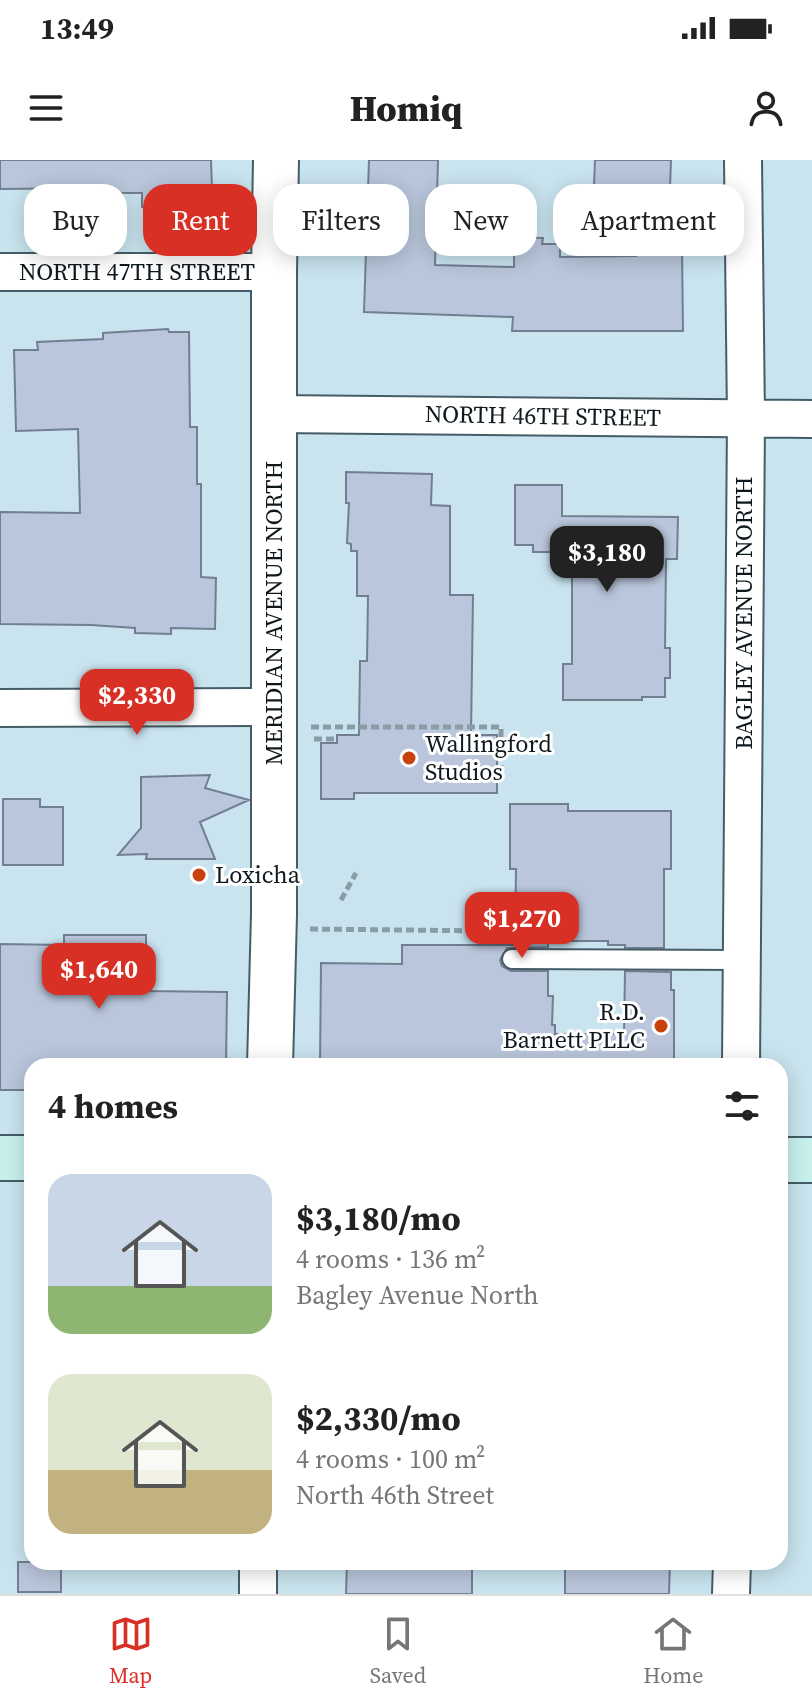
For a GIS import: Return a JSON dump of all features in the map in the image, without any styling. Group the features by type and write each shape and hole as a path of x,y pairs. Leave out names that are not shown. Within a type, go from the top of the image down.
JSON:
{"main road":[{"path":"0,1158 24,1158"},
{"path":"788,1160 812,1160"}],"street":[{"name":"MERIDIAN AVENUE NORTH","path":"270,1058 274,914 292,717 275,414 276,160"},
{"name":"BAGLEY AVENUE NORTH","path":"741,1058 746,419 743,160"},
{"name":"NORTH 47TH STREET","path":"0,272 274,272"},
{"name":"NORTH 46TH STREET","path":"275,414 812,419"},
{"path":"0,708 292,717"},
{"path":"258,1570 258,1594"},
{"path":"731,1594 732,1570"}],"lane":[{"path":"512,959 742,960"}],"path":[{"path":"292,717 501,727 501,779 486,779 486,774"},
{"path":"311,739 337,739"},
{"path":"341,900 356,873"},
{"path":"309,929 496,931"}],"building":[{"path":"0,160 211,160 212,184 143,184 143,207 142,193 127,193 127,184 24,184 24,189 0,189"},
{"path":"369,160 438,160 437,184 425,184 425,256 435,256 435,265 514,267 514,256 537,256 537,238 543,238 542,244 553,244 553,256 560,257 682,256 683,331 512,331 513,317 364,312 366,256 409,256 409,184 368,184"},
{"path":"595,160 671,160 670,184 594,184"},
{"path":"168,329 169,332 189,332 190,427 197,427 197,484 201,484 201,577 216,578 215,629 171,628 171,634 135,633 135,628 91,625 0,624 0,512 80,513 78,429 16,431 14,350 38,350 37,342 103,339 103,333"},
{"path":"346,472 432,474 431,505 450,506 450,595 473,595 471,735 497,735 497,793 354,793 354,799 321,799 321,743 337,743 337,735 359,735 360,661 367,661 368,596 357,596 357,551 351,551 351,544 347,543 349,503 346,503"},
{"path":"515,485 562,485 562,516 678,517 677,559 666,559 665,648 670,648 670,678 665,678 665,697 563,700 563,664 572,664 572,552 533,552 533,545 515,545"},
{"path":"210,775 205,788 249,800 200,822 215,859 146,859 147,854 118,855 141,828 141,777"},
{"path":"3,799 40,799 40,807 63,807 63,865 3,865"},
{"path":"510,804 568,804 568,811 671,811 671,869 664,869 664,948 625,948 625,945 608,945 608,941 548,941 548,947 507,948 500,960 502,966 511,971 548,971 548,996 553,996 552,1025 555,1025 555,1034 624,1034 625,971 671,972 674,1058 320,1058 321,963 402,964 402,945 515,945 516,869 510,869"},
{"path":"64,935 146,935 146,991 227,992 226,1058 24,1058 24,1090 0,1090 0,944 64,945"},
{"path":"18,1562 24,1562 24,1570 61,1570 61,1592 18,1592"},
{"path":"347,1570 472,1570 472,1594 346,1594"},
{"path":"565,1570 670,1570 669,1594 565,1594"}],"place":[{"name":"Wallingford Studios","path":"409,758"},
{"name":"Loxicha","path":"199,875"},
{"name":"R.D. Barnett PLLC","path":"661,1026"}]}
